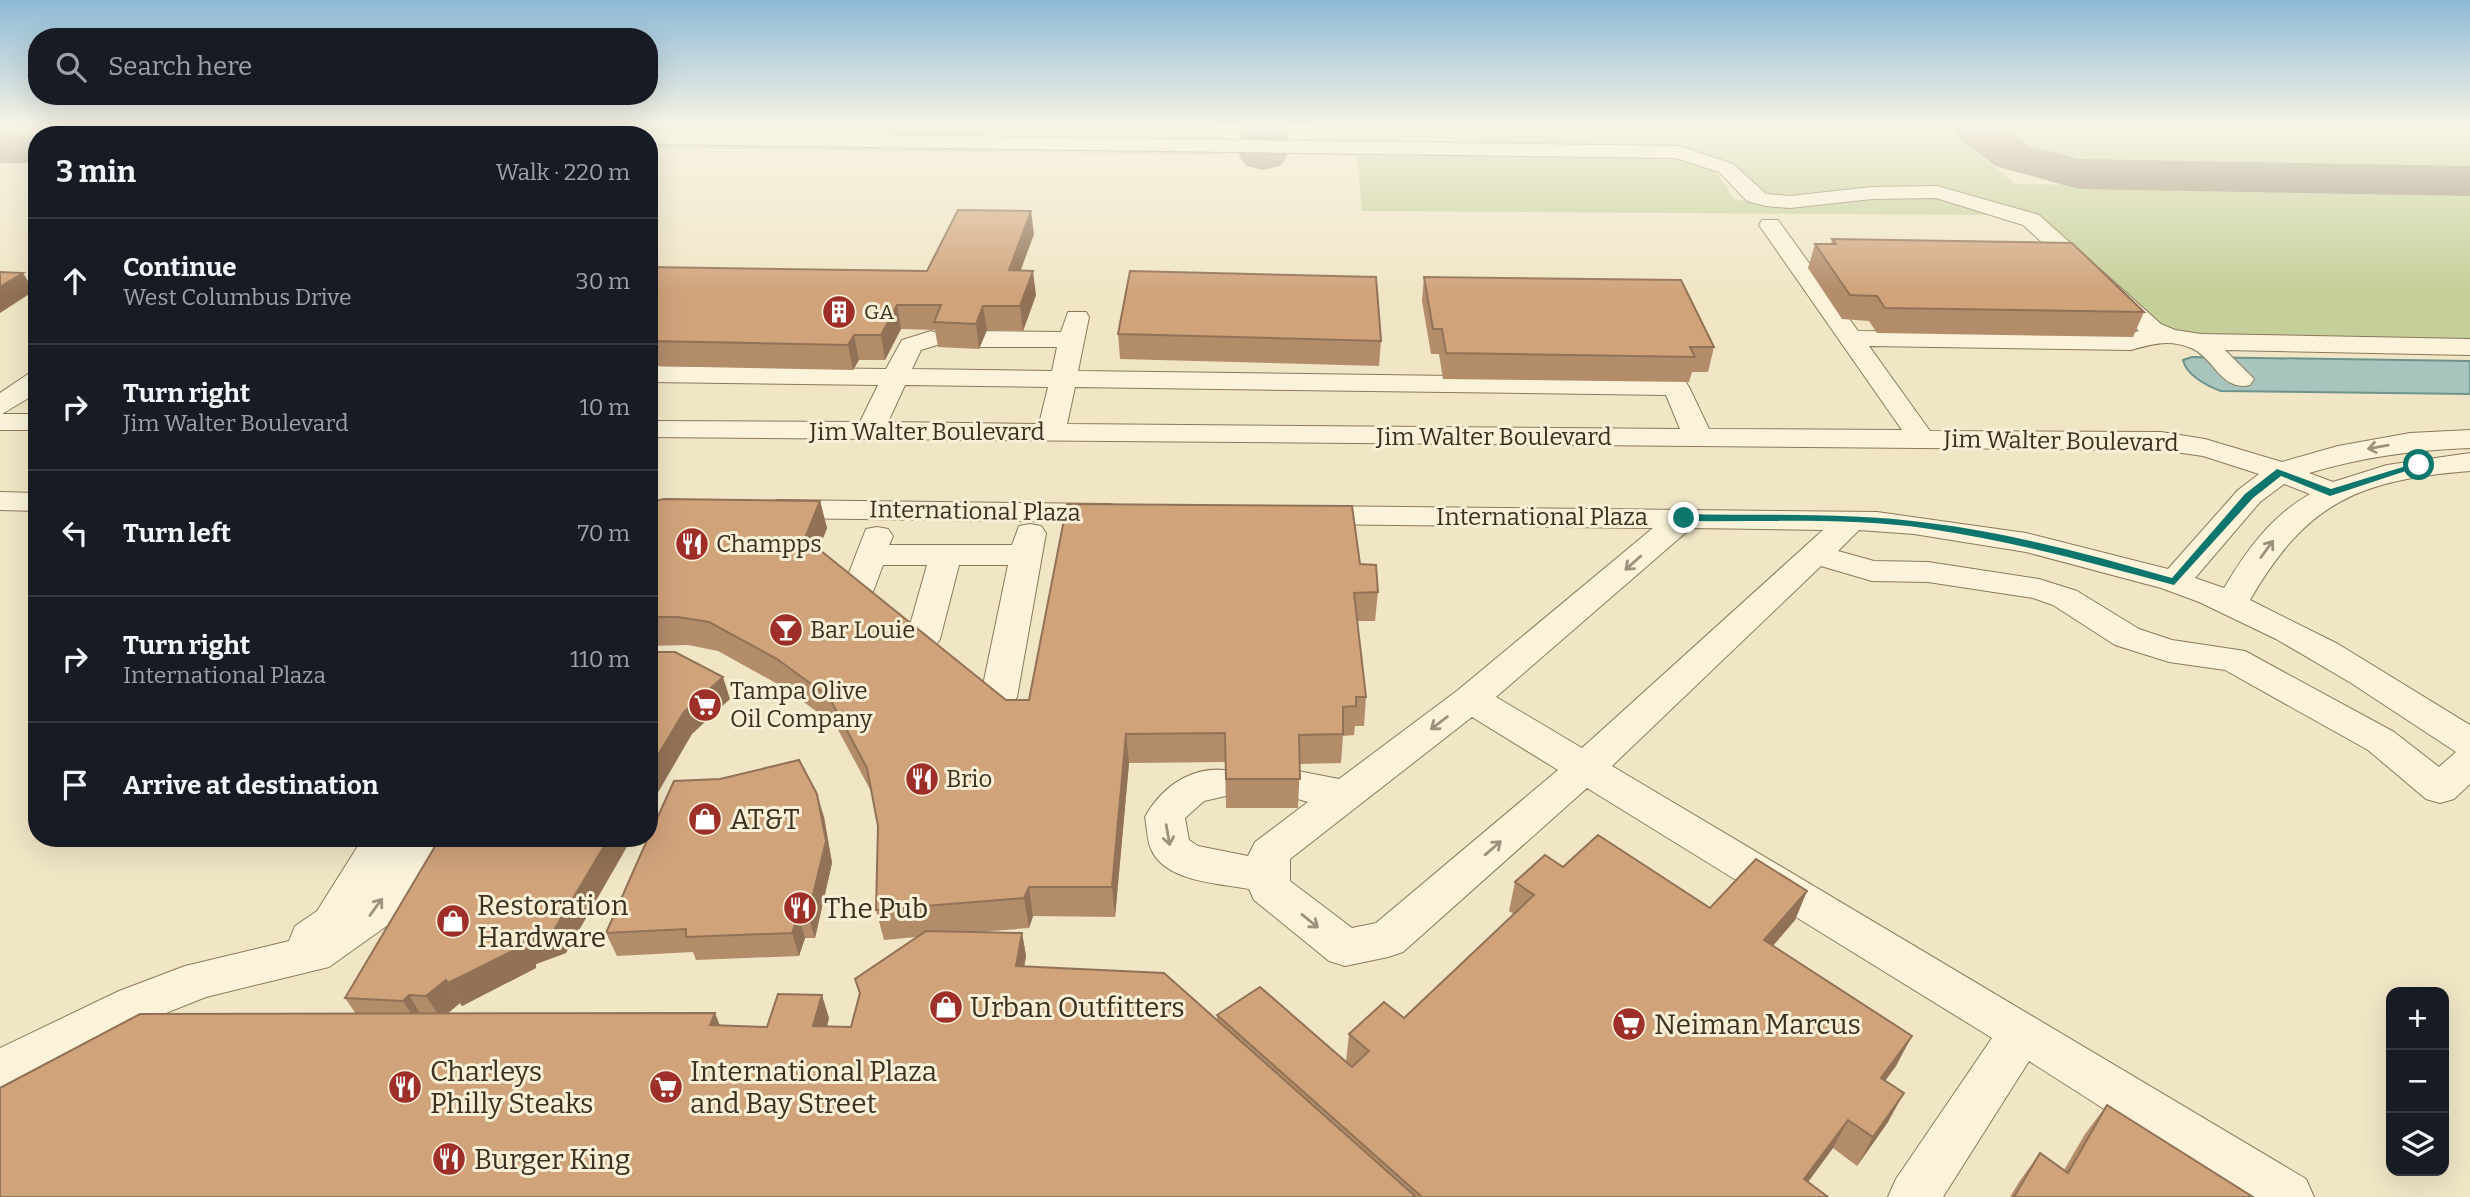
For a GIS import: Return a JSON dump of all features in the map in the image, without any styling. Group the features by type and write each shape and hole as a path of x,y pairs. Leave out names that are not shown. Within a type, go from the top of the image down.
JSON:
{"street":[{"path":"1739,182 1754,197 1765,200 1937,192 2031,220 2160,332 2201,342 2470,347"},
{"path":"1770,225 1922,439"},
{"path":"977,339 1074,328 1051,433"},
{"path":"1850,338 2131,342 2160,332"},
{"path":"869,432 911,345 931,339"},
{"path":"2201,342 2241,379"},
{"path":"658,374 1676,387 1699,439"},
{"path":"1420,384 1431,437"},
{"path":"0,406 28,386"},
{"path":"0,422 28,422"},
{"name":"Jim Walter Boulevard","path":"658,429 2193,443 2280,471 2330,492"},
{"path":"2174,582 2249,496 2280,471 2338,455 2410,442 2470,439"},
{"path":"2230,606 2270,543 2302,513 2330,492 2419,465 2470,462"},
{"path":"0,502 28,502"},
{"name":"International Plaza","path":"747,509 1132,513"},
{"path":"835,653 887,511"},
{"path":"931,728 999,697 1034,512"},
{"name":"International Plaza","path":"1286,514 1851,521 1930,526 2006,539 2174,582 2230,606 2320,649 2470,743"},
{"path":"1684,518 1471,699 1269,853 1269,888 1345,948 1388,939 1585,768 1851,521"},
{"path":"1815,554 1872,571 1928,572 2039,589 2065,598 2127,637 2169,651 2233,659 2381,741 2440,789 2470,762"},
{"path":"870,555 1026,555"},
{"path":"923,639 946,555"},
{"path":"1471,699 2022,1032 2288,1197"},
{"path":"1225,783 1198,785 1177,799 1165,817 1170,847 1186,860 1269,877"},
{"path":"1298,785 1345,795"},
{"path":"277,964 332,923 379,847"},
{"path":"0,1070 135,1005 201,979 313,954 373,913 414,847"},
{"path":"1914,1197 2022,1032"}],"green space":[{"path":"1359,182 1723,182 1734,199 1788,207 1894,196 1941,198 1994,215 1362,211"},
{"path":"1747,182 2013,182 2470,190 2470,341 2200,337 2161,327 2058,233 1951,191 1795,197 1762,192"}],"water":[{"path":"2192,357 2470,361 2470,394 2221,391 2204,383 2188,370 2183,360"}],"building":[{"name":"GA","path":"958,210 1031,211 1009,270 1033,271 1020,306 983,306 976,324 934,322 941,305 897,305 881,335 854,335 848,345 658,341 658,267 927,271"},
{"path":"1832,239 2072,243 2144,312 1885,308 1877,296 1850,295 1815,244 1836,244"},
{"path":"1130,271 1376,277 1381,341 1118,334"},
{"path":"0,272 23,273 0,287"},
{"path":"1424,277 1681,280 1714,347 1690,347 1695,357 1446,353 1442,329 1433,329"},
{"path":"658,500 820,501 805,538 1006,700 1029,700 1067,504 1352,506 1360,564 1376,565 1378,592 1354,593 1366,697 1356,697 1356,706 1343,707 1343,734 1299,735 1300,779 1226,779 1225,733 1126,734 1112,887 1029,887 1024,898 876,910 878,826 867,768 829,697 777,659 709,622 658,617"},
{"path":"658,652 675,652 723,677 684,712 658,755"},
{"path":"799,760 817,794 826,841 808,915 798,916 792,933 686,937 686,929 606,933 644,847 658,847 658,817 674,781 720,779"},
{"name":"Neiman Marcus","path":"1598,835 1710,908 1756,859 1807,891 1764,940 1912,1036 1881,1078 1904,1093 1873,1137 1848,1120 1804,1179 1828,1197 1422,1197 1217,1015 1260,987 1352,1067 1369,1051 1349,1034 1384,1002 1404,1018 1534,895 1515,882 1545,855 1563,867"},
{"path":"435,847 604,847 554,930 524,942 524,945 448,983 446,980 426,996 409,995 403,1001 345,998"},
{"name":"International Plaza and Bay Street","path":"926,931 1022,933 1016,966 1164,973 1416,1197 0,1197 0,1088 140,1014 715,1013 710,1025 767,1027 778,994 822,995 813,1026 851,1027 860,993 855,979"},
{"path":"2107,1105 2253,1197 2014,1197 2040,1153 2068,1173"}],"place":[{"name":"GA","path":"839,312"},
{"name":"Champps","path":"692,544"},
{"name":"Bar Louie","path":"786,630"},
{"name":"Tampa Olive Oil Company","path":"705,705"},
{"name":"Brio","path":"922,779"},
{"name":"AT&T","path":"705,819"},
{"name":"The Pub","path":"800,908"},
{"name":"Restoration Hardware","path":"453,921"},
{"name":"Urban Outfitters","path":"946,1007"},
{"name":"Neiman Marcus","path":"1629,1024"},
{"name":"Charleys Philly Steaks","path":"405,1087"},
{"name":"International Plaza and Bay Street","path":"666,1087"},
{"name":"Burger King","path":"449,1159"}],"route":[{"path":"1684,518 1877,521 1930,526 2006,539 2174,582 2249,496 2280,471 2330,492 2419,465"}]}
